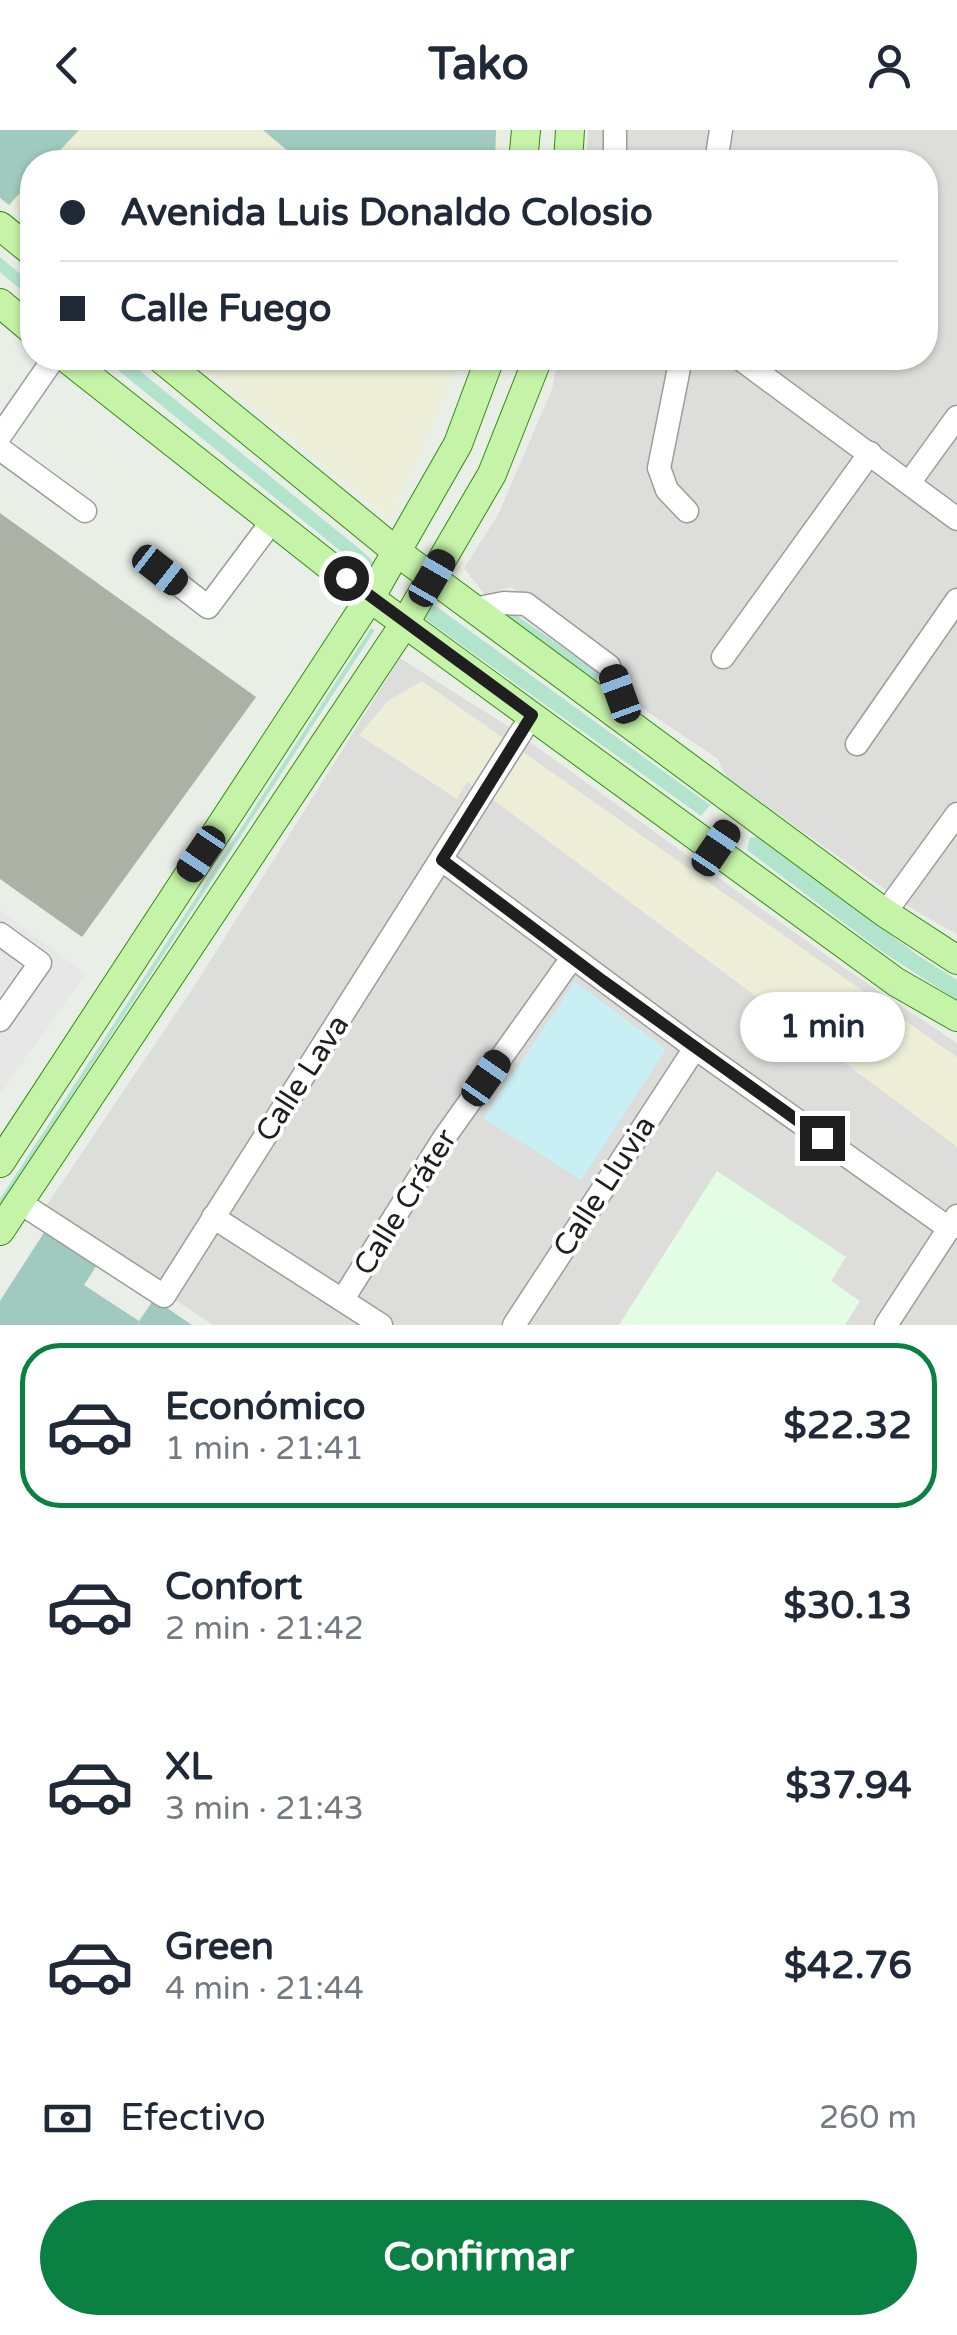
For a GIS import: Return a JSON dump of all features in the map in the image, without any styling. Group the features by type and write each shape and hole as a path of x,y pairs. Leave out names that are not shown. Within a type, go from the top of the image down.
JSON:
{"main road":[{"path":"0,226 20,242"},
{"path":"0,303 20,320"},
{"path":"81,370 370,598 896,982 957,1018"},
{"path":"175,370 397,552 885,912 957,960"},
{"path":"0,1163 370,598 458,444 486,370"},
{"path":"0,1230 405,623 492,474 533,370"},
{"path":"716,848 743,808"}],"street":[{"path":"0,436 46,370"},
{"path":"679,370 659,468 667,490 687,511"},
{"path":"756,370 957,519"},
{"path":"909,483 957,416"},
{"path":"0,449 85,511"},
{"path":"723,657 870,452"},
{"path":"160,570 208,607 274,520"},
{"path":"857,744 957,600"},
{"name":"Calle Lava","path":"19,1202 164,1296 532,715"},
{"path":"885,912 957,814"},
{"path":"442,860 695,1048 954,1223 886,1325"},
{"path":"0,934 40,964 0,1020"},
{"name":"Calle Cráter","path":"344,1299 444,1138 572,958"},
{"name":"Calle Lluvia","path":"514,1325 695,1048"},
{"path":"213,1217 381,1325"}],"shaded area":[{"path":"0,130 500,130 499,150 20,150 20,214 0,198"},
{"path":"0,130 79,130 60,150 20,150 20,193 9,205 0,198"},
{"path":"263,130 496,130 495,150 287,150"},
{"path":"588,130 957,130 957,934 917,912 727,778 718,759 639,706 614,659 511,587 485,595 464,568 498,515 552,389 556,370 938,370 938,150 587,150"},
{"path":"0,257 20,274 20,289 0,272"},
{"path":"118,370 139,370 361,550 377,565 370,575"},
{"path":"209,370 455,370 390,519"},
{"path":"430,604 710,805 701,816 421,616"},
{"path":"509,610 601,674 596,681 505,616"},
{"path":"371,628 375,630 0,1206 0,1199"},
{"path":"400,658 509,727 844,968 957,1043 957,1325 213,1325 42,1212 197,982"},
{"path":"422,681 957,1057 957,1147 467,782 457,799 359,735 388,701"},
{"path":"760,836 916,954 957,980 957,1000 881,951 747,850 750,838"},
{"path":"0,910 86,974 0,1094"},
{"path":"575,982 666,1049 581,1180 483,1118"},
{"path":"717,1171 846,1257 831,1281 860,1301 845,1325 619,1325"},
{"path":"45,1231 97,1265 84,1285 139,1321 154,1299 192,1325 0,1325 0,1301"}],"building":[{"path":"0,513 256,697 82,937 0,879"}],"route":[{"path":"346,578 532,715 442,860 822,1138"}]}
